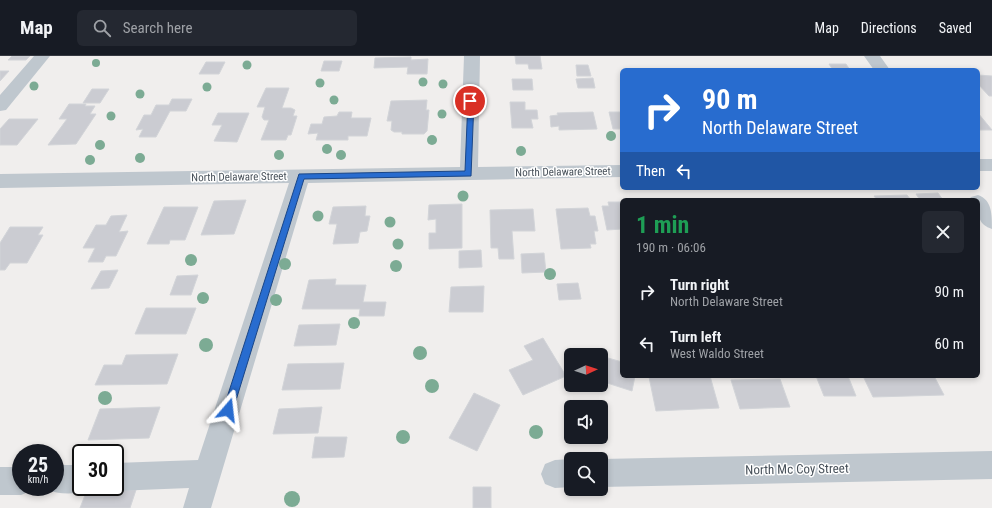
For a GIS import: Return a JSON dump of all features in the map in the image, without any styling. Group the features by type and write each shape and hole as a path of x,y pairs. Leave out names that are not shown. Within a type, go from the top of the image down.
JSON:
{"street":[{"path":"0,106 42,56"},
{"path":"469,174 472,56"},
{"path":"872,56 881,68"},
{"path":"980,165 992,165"},
{"name":"North Delaware Street","path":"0,181 620,171"},
{"path":"197,508 301,176"},
{"path":"980,205 992,221"},
{"name":"North Mc Coy Street","path":"608,473 992,465"},
{"path":"124,478 208,474"},
{"path":"0,481 12,481"}],"building":[{"path":"12,56 30,56 26,60 8,60"},
{"path":"515,56 540,56 542,69 529,69 528,64 516,64"},
{"path":"411,57 411,60 428,59 427,74 407,74 408,67 374,68 375,58"},
{"path":"324,61 342,61 339,71 321,71"},
{"path":"206,62 225,62 219,74 199,74"},
{"path":"829,64 846,64 849,68 832,68"},
{"path":"576,65 588,65 591,76 577,76"},
{"path":"0,71 9,71 0,81"},
{"path":"980,75 992,76 992,96 989,96 980,86"},
{"path":"593,78 595,88 578,88 576,79"},
{"path":"512,79 532,79 533,90 513,90"},
{"path":"266,88 289,88 282,108 291,108 295,110 293,116 297,116 291,135 288,135 286,140 261,140 269,120 264,120 262,117 265,107 257,107"},
{"path":"92,89 109,89 100,103 83,103"},
{"path":"172,99 192,99 186,111 170,111 156,137 139,137 143,129 136,130 144,115 151,115 156,105 169,105"},
{"path":"427,100 426,110 429,110 427,131 424,134 402,134 402,132 394,132 391,130 392,121 387,121 391,101"},
{"path":"510,102 525,102 525,110 537,110 538,119 531,119 533,128 512,128"},
{"path":"69,104 86,104 85,106 95,106 90,114 96,114 76,144 48,145 67,119 59,119"},
{"path":"339,112 352,112 351,118 371,118 367,136 348,136 348,140 316,140 318,133 308,134 311,124 322,124 324,117 337,116"},
{"path":"593,112 597,129 559,130 559,126 551,127 550,116 558,115 557,113"},
{"path":"609,112 620,112 620,129 613,129"},
{"path":"218,113 249,113 237,142 214,141 222,125 212,125"},
{"path":"980,115 992,130 980,130"},
{"path":"9,119 38,119 17,145 0,145 0,129"},
{"path":"938,193 942,198 919,198 916,194"},
{"path":"907,195 909,198 876,198 874,196"},
{"path":"246,200 234,234 201,235 214,201"},
{"path":"608,202 620,202 620,229 607,230 602,206 609,206"},
{"path":"462,204 462,248 429,249 429,233 436,233 436,219 428,220 429,205"},
{"path":"366,206 365,216 370,216 367,231 360,232 358,243 333,244 337,224 329,224 333,207"},
{"path":"164,207 198,207 185,240 170,240 169,244 147,244"},
{"path":"588,208 590,216 595,216 598,231 594,231 596,244 590,244 591,248 561,249 556,209"},
{"path":"533,209 535,231 512,231 514,259 499,259 498,248 491,248 490,210"},
{"path":"127,215 119,232 128,231 116,256 106,256 103,262 88,262 95,248 83,248 96,225 106,225 111,216"},
{"path":"10,227 43,227 38,235 43,235 27,263 10,263 5,270 0,270 0,243"},
{"path":"481,250 482,267 459,268 459,251"},
{"path":"544,253 546,272 522,273 521,254"},
{"path":"118,270 109,288 91,289 101,271"},
{"path":"198,275 191,295 170,295 177,276"},
{"path":"336,279 335,285 366,285 363,302 386,302 384,316 359,316 360,309 302,309 309,280"},
{"path":"578,283 581,299 559,300 557,284"},
{"path":"484,286 483,312 449,312 451,287"},
{"path":"146,308 196,308 186,334 135,334"},
{"path":"340,324 336,345 294,346 299,325"},
{"path":"543,338 564,373 564,377 523,395 509,370 533,360 524,346"},
{"path":"178,354 167,384 95,385 104,365 122,365 126,355"},
{"path":"608,358 620,361 620,378 635,378 632,391 608,383"},
{"path":"344,363 340,389 282,390 288,364"},
{"path":"649,378 711,378 719,408 656,411"},
{"path":"817,378 849,378 856,396 824,396"},
{"path":"864,378 935,378 944,395 873,397"},
{"path":"780,379 790,407 740,409 731,380"},
{"path":"474,393 500,405 477,451 449,438"},
{"path":"160,407 149,438 88,440 100,409"},
{"path":"322,407 318,433 273,434 279,409"},
{"path":"315,437 347,437 344,457 312,458"},
{"path":"473,487 491,487 491,508 473,508"},
{"path":"124,490 136,490 130,508 80,508 85,496 124,496"}],"route":[{"path":"228,410 301,176 469,174 470,101"}]}
